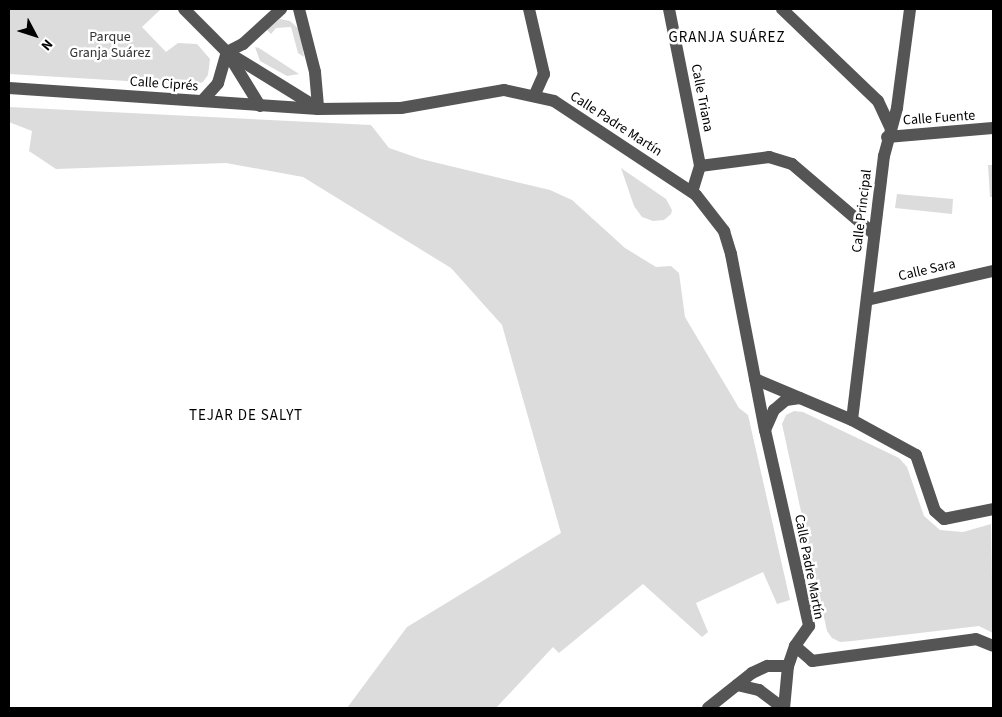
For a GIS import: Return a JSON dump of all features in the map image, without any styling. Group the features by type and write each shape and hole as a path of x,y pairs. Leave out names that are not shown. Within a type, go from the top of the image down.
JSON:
{"street":[{"path":"184,9 227,52 318,108"},
{"path":"202,101 218,83 227,52 243,44 281,9"},
{"path":"299,9 315,72 318,108"},
{"path":"529,9 544,74 534,96"},
{"name":"Calle Triana","path":"669,9 700,166 692,192"},
{"path":"782,9 878,101 889,133"},
{"name":"Calle Principal","path":"852,420 874,234 889,133 897,108 910,9"},
{"path":"227,52 260,106"},
{"name":"Calle Ciprés","path":"9,88 260,106 318,108"},
{"name":"Calle Padre Martín","path":"318,108 401,108 504,90 554,101 692,192 724,231 808,626 795,646 788,666 784,708"},
{"name":"Calle Fuente","path":"889,133 993,128"},
{"path":"700,166 769,157 792,164 874,234"},
{"name":"Calle Sara","path":"867,300 993,271"},
{"path":"755,379 852,420 916,455 935,511 944,519 993,509"},
{"path":"765,430 774,410 786,400 800,398"},
{"path":"795,646 812,661 976,638 993,646"},
{"path":"708,708 737,685 767,666 788,666"},
{"path":"737,685 759,690 784,708"}],"green space":[{"name":"Parque Granja Suárez","path":"9,9 161,9 142,27 166,52 178,43 197,44 210,59 208,75 203,82 194,85 9,74"},
{"path":"280,19 290,21 300,30 304,57 298,53 291,27 276,28 271,34 266,29"},
{"path":"255,47 299,74 287,76 260,61"},
{"path":"9,107 371,125 389,148 421,159 550,190 572,200 625,248 656,267 671,266 679,273 685,317 739,408 748,415 790,600 777,604 763,572 696,603 708,632 702,637 643,584 559,653 553,647 496,708 347,708 407,627 561,533 502,325 451,268 303,177 226,163 56,169 29,151 32,131 9,122"},
{"path":"988,165 993,165 993,197 990,197"},
{"path":"621,168 666,199 672,210 671,214 664,220 653,221 642,217 634,206"},
{"path":"897,194 953,199 952,214 895,208"},
{"path":"794,411 803,412 899,458 907,467 924,516 940,530 963,532 991,524 993,633 979,626 840,642 832,638 827,631 782,424 786,415"}],"district":[{"name":"GRANJA SUÁREZ","path":"727,38"},
{"name":"TEJAR DE SALYT","path":"246,416"}]}
